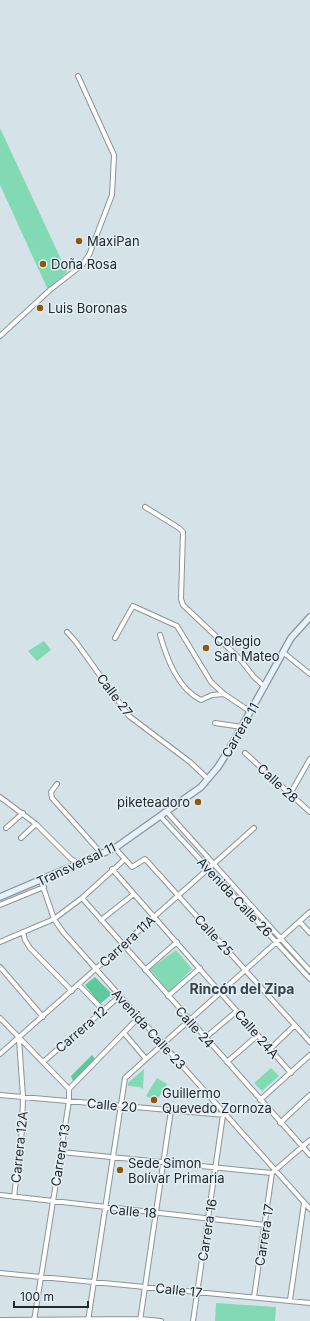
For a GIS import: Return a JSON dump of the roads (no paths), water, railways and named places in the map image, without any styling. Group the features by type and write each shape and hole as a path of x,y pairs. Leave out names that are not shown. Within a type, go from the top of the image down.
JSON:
{"street":[{"path":"0,336 50,290 82,265 89,255 112,195 114,155 110,141 78,76"},
{"path":"145,507 183,532 181,599 183,605 239,658 254,677 265,687"},
{"path":"115,638 133,606 170,621 177,626 211,682 224,694 251,712"},
{"name":"Carrera 11","path":"149,824 187,798 208,779 218,767 242,728 291,638 310,617"},
{"name":"Calle 27","path":"67,632 76,642 129,716 190,762 208,779"},
{"path":"160,635 167,660 191,695 201,700 212,695 224,694"},
{"path":"284,653 310,674"},
{"path":"215,723 242,728"},
{"name":"Calle 28","path":"245,753 310,812"},
{"path":"290,794 310,759"},
{"path":"57,784 51,792 52,798 102,854"},
{"path":"0,797 5,802 23,813 71,859 80,864"},
{"path":"0,806 5,802"},
{"name":"Avenida Calle 26","path":"167,812 310,971"},
{"path":"6,828 23,813"},
{"name":"Avenida Calle 26","path":"160,816 310,979"},
{"path":"22,838 36,824"},
{"name":"Transversal 11","path":"0,897 43,884 80,864 116,848 149,824"},
{"name":"Carrera 11A","path":"0,1054 254,828"},
{"path":"0,942 54,919 82,898 125,858 116,848"},
{"name":"Calle 25","path":"125,858 132,867 145,859 310,1042"},
{"name":"Calle 24A","path":"112,870 200,968 290,1073"},
{"path":"0,905 43,884"},
{"name":"Avenida Calle 23","path":"43,884 54,919 63,932 274,1172 310,1209"},
{"path":"101,920 134,894"},
{"name":"Calle 24","path":"82,898 280,1123 310,1155"},
{"path":"88,1320 125,1078 310,912"},
{"path":"300,922 310,933"},
{"path":"23,932 25,940 30,948 72,991"},
{"path":"145,970 177,942"},
{"path":"0,967 43,1017"},
{"path":"168,996 200,968"},
{"path":"79,985 103,1010"},
{"name":"Carrera 12","path":"43,1062 120,996"},
{"path":"205,1038 237,1011"},
{"path":"0,1018 18,1039 69,1089 139,1017"},
{"path":"270,1049 295,1025"},
{"path":"124,1033 146,1059"},
{"path":"227,1062 258,1035"},
{"name":"Carrera 12A","path":"14,1197 22,1130 23,1097 18,1039"},
{"path":"260,1100 310,1055"},
{"name":"Carrera 13","path":"34,1321 69,1101 69,1089"},
{"name":"Calle 20","path":"0,1095 224,1115"},
{"path":"280,1123 310,1095"},
{"path":"140,1320 171,1110"},
{"name":"Carrera 16","path":"193,1321 224,1115"},
{"path":"61,1152 112,1158 164,1161 274,1172 310,1140"},
{"name":"Carrera 17","path":"254,1297 274,1172"},
{"path":"0,1195 0,1200"},
{"name":"Calle 18","path":"0,1195 104,1208 266,1225"},
{"path":"290,1300 304,1203"},
{"name":"Calle 17","path":"0,1273 310,1303"},
{"path":"0,1320 161,1321"}],"place":[{"name":"MaxiPan","path":"79,241"},
{"name":"Doña Rosa","path":"43,264"},
{"name":"Luis Boronas","path":"40,308"},
{"name":"Colegio San Mateo","path":"206,648"},
{"name":"piketeadoro","path":"198,802"},
{"name":"Guillermo Quevedo Zornoza","path":"154,1100"},
{"name":"Sede Simon Bolívar Primaria","path":"120,1170"}],"district":[{"name":"Rincón del Zipa","path":"242,988"}]}
